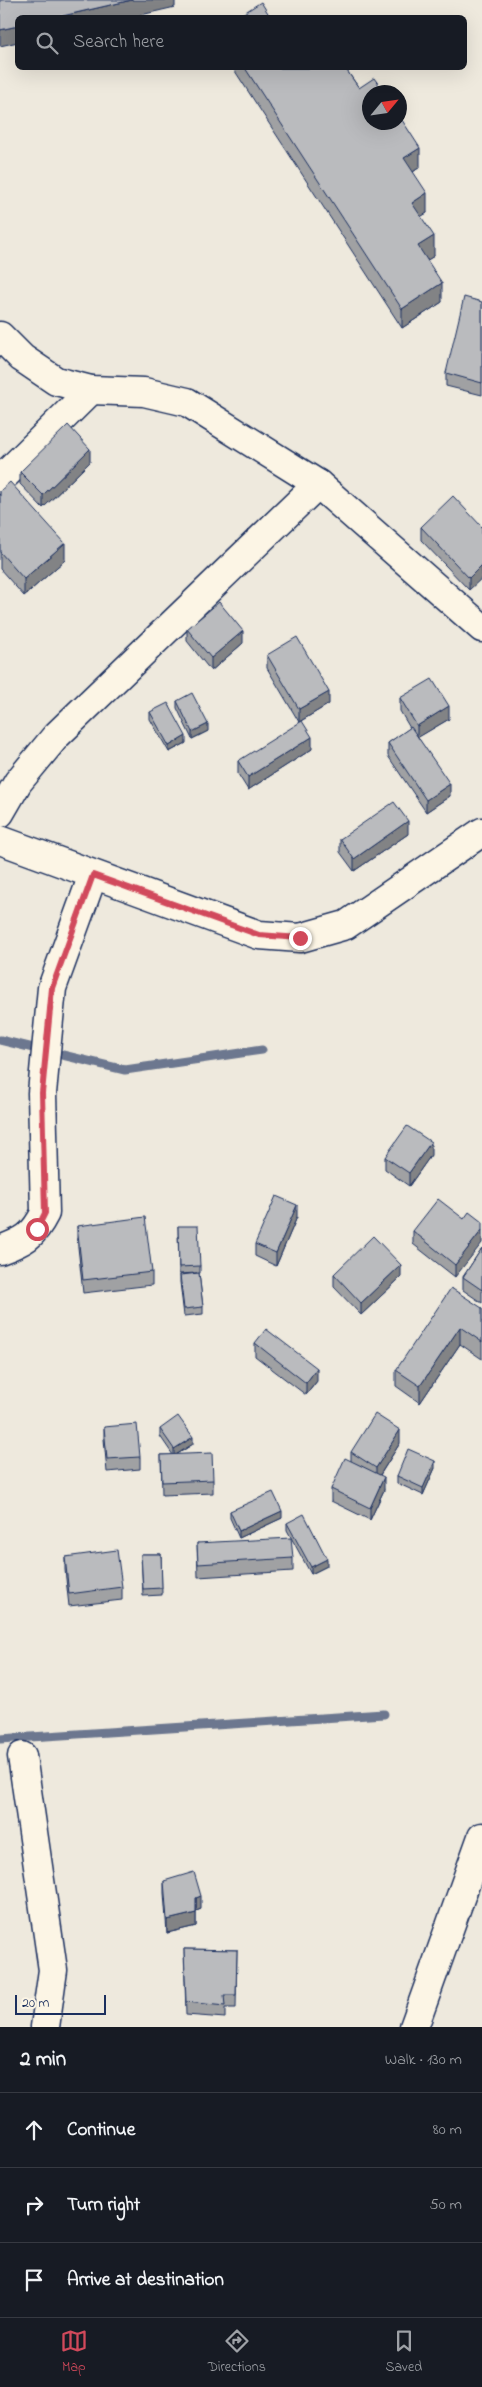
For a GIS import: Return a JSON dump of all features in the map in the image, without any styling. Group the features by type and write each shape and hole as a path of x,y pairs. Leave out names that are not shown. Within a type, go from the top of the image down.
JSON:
{"street":[{"path":"0,336 22,358 56,381 91,390 144,392 187,402 318,484 482,628"},
{"path":"0,480 91,390"},
{"path":"0,813 18,782 56,736 318,484"},
{"path":"0,840 259,935 300,938 346,925 482,832"},
{"path":"0,1250 22,1242 37,1229 45,1213 42,1093 52,988 93,875"},
{"path":"22,1756 53,1970 45,2027"},
{"path":"414,2027 482,1837"}],"building":[{"path":"0,0 132,0 67,15 15,15 15,27 0,30"},
{"path":"261,2 269,15 241,15"},
{"path":"246,70 346,70 359,88 362,86 362,130 407,130 407,128 420,148 404,158 427,193 412,203 434,236 418,246 442,283 402,309"},
{"path":"374,78 379,85 364,85"},
{"path":"464,297 482,302 482,383 446,373"},
{"path":"68,425 90,449 43,495 20,472"},
{"path":"10,482 65,543 24,579 0,552 0,491"},
{"path":"453,496 482,527 482,565 469,578 421,527"},
{"path":"219,602 243,631 211,658 187,629"},
{"path":"297,637 329,692 299,709 267,655"},
{"path":"432,679 449,706 417,726 400,698"},
{"path":"192,693 208,724 192,732 177,701"},
{"path":"168,703 186,736 169,746 150,712"},
{"path":"302,721 312,737 248,777 238,761"},
{"path":"411,727 450,784 426,800 388,743"},
{"path":"394,802 408,821 354,859 340,839"},
{"path":"407,1126 431,1142 409,1173 385,1157"},
{"path":"276,1196 297,1205 276,1253 255,1244"},
{"path":"438,1199 464,1219 469,1212 482,1222 482,1230 455,1265 413,1231"},
{"path":"145,1217 152,1272 83,1280 77,1226"},
{"path":"178,1226 198,1226 200,1266 179,1267"},
{"path":"373,1236 401,1265 361,1303 334,1274"},
{"path":"482,1248 482,1290 463,1277"},
{"path":"199,1273 203,1307 184,1309 180,1275"},
{"path":"451,1288 482,1308 482,1342 460,1327 420,1386 396,1370"},
{"path":"266,1329 317,1368 306,1383 255,1343"},
{"path":"375,1414 400,1430 376,1468 351,1452"},
{"path":"178,1416 193,1437 174,1449 160,1429"},
{"path":"137,1424 140,1457 107,1459 104,1427"},
{"path":"408,1449 435,1461 423,1488 397,1476"},
{"path":"212,1453 213,1480 162,1482 161,1455"},
{"path":"345,1458 384,1477 370,1508 331,1489"},
{"path":"273,1492 282,1511 239,1531 230,1511"},
{"path":"304,1514 327,1559 311,1567 287,1523"},
{"path":"291,1538 293,1558 198,1564 197,1543"},
{"path":"117,1550 122,1587 69,1594 65,1557"},
{"path":"141,1554 161,1554 162,1588 143,1589"},
{"path":"194,1872 201,1896 196,1898 196,1913 167,1920 164,1881"},
{"path":"184,1949 237,1950 236,1995 224,1995 225,2006 186,2002"}],"waterway":[{"path":"0,1040 125,1070 262,1050"},
{"path":"0,1739 384,1714"}],"route":[{"path":"37,1229 45,1213 42,1093 52,988 93,875 259,935 300,938"}]}
